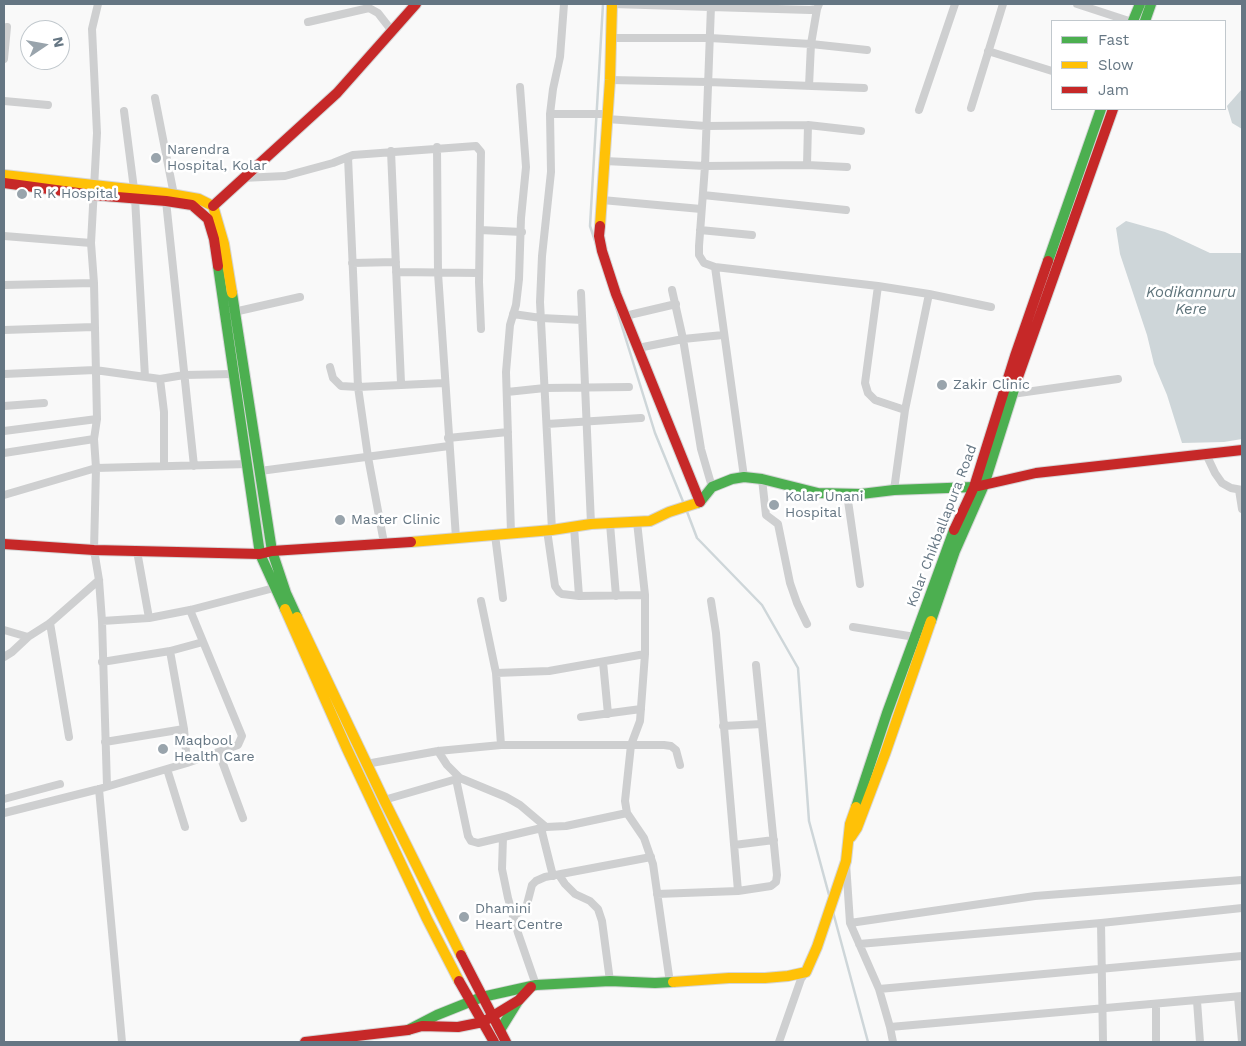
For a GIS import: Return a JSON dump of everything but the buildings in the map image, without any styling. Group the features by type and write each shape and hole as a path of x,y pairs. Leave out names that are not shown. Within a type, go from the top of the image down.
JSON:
{"main road":[{"path":"213,206 337,93 416,4"},
{"path":"612,4 610,80 605,115 605,161 599,236 625,316 697,503"},
{"path":"1132,20 1140,4"},
{"path":"1145,20 1151,4"},
{"name":"Kolar Chikballapura Road","path":"979,486 1015,356 1101,110"},
{"name":"Kolar Chikballapura Road","path":"850,839 850,824 950,538 979,486 1113,110"},
{"path":"4,175 94,189 170,198 199,199 213,206 224,244 272,551 286,593 366,764 482,998 506,1042"},
{"path":"4,183 94,189"},
{"path":"170,198 192,205 202,212 208,219 214,239 260,554 423,910 470,1002 494,1041"},
{"path":"4,544 94,550 260,554 272,551 495,535 591,524 650,521 669,512 697,503 712,487 732,479 744,477 762,478 818,493 861,494 894,490 979,486 1036,473 1242,450"},
{"path":"408,1030 437,1015 470,1002 534,986 610,981 655,983 729,978 765,978 806,972 844,865 850,839 857,828 885,754 979,486"},
{"path":"450,1010 461,994 458,977"},
{"path":"458,1027 483,1022 519,1000 534,986"},
{"path":"500,1030 519,1000"},
{"path":"305,1042 408,1030 422,1026 467,1027 494,1041"}],"street":[{"path":"98,4 92,28 97,133 91,243 94,283 97,419 94,439 96,468 94,550 99,580 102,621 105,742 103,787 122,1042"},
{"path":"564,4 560,57 550,114 551,172 542,256 541,318 550,530 555,586 558,592 562,594 579,596 645,596"},
{"path":"612,4 818,6 811,44 809,86"},
{"path":"918,110 956,4"},
{"path":"971,108 1003,4"},
{"path":"1077,4 1128,20"},
{"path":"711,6 705,166 699,255 704,263 715,267 878,286 991,307"},
{"path":"308,22 369,8 378,14 392,31"},
{"path":"4,59 7,27"},
{"path":"611,38 710,38 811,44 867,50"},
{"path":"988,51 1051,71"},
{"path":"610,80 864,88"},
{"path":"512,533 507,349 519,278 521,218 526,167 520,87"},
{"path":"155,98 170,198 184,375 194,466"},
{"path":"4,101 48,105"},
{"path":"124,111 135,194 145,377"},
{"path":"550,114 605,115 706,126 808,125 861,131"},
{"path":"807,165 808,125"},
{"path":"242,178 285,176 348,157 391,151 476,146 481,152 479,273 481,329"},
{"path":"437,148 438,274 456,538"},
{"path":"391,151 401,383"},
{"path":"348,157 358,387 368,457 384,543"},
{"path":"605,161 705,166 807,165 847,167"},
{"path":"703,195 846,210"},
{"path":"602,200 702,209"},
{"path":"480,230 522,232"},
{"path":"700,230 752,234"},
{"path":"4,236 91,243"},
{"path":"352,263 396,262"},
{"path":"715,267 744,477"},
{"path":"396,272 479,273"},
{"path":"4,285 94,283"},
{"path":"878,286 865,384 868,394 875,400 905,410"},
{"path":"672,290 683,339 701,449 712,487"},
{"path":"580,293 591,524"},
{"path":"894,490 905,410 929,294"},
{"path":"234,312 300,297"},
{"path":"625,316 676,304"},
{"path":"513,314 541,318 582,320"},
{"path":"4,330 94,327"},
{"path":"638,348 683,339 723,335"},
{"path":"330,367 333,378 341,386 358,387 444,382"},
{"path":"4,374 95,370 160,379 184,375 234,374"},
{"path":"160,379 164,412 164,466"},
{"path":"1012,394 1118,379"},
{"path":"507,392 545,388 629,387"},
{"path":"4,406 44,403"},
{"path":"547,424 641,418"},
{"path":"4,431 97,419"},
{"path":"260,472 368,457 508,432"},
{"path":"4,453 94,439"},
{"path":"1206,454 1222,483 1240,490 1242,509"},
{"path":"4,495 96,468 248,464"},
{"path":"762,478 766,515 778,524 790,583 807,624"},
{"path":"847,494 860,584"},
{"path":"637,522 645,596 645,654 641,709 638,727 631,745 626,785 627,813 644,838 651,857 670,982"},
{"path":"610,524 616,596"},
{"path":"574,527 579,596"},
{"path":"495,535 503,598"},
{"path":"137,551 149,618"},
{"path":"4,657 12,652 28,636 50,623 99,580"},
{"path":"102,621 149,618 190,610 274,588"},
{"path":"481,601 496,673 501,745"},
{"path":"711,601 716,632 738,892"},
{"path":"4,813 167,769 238,745 242,736 190,610"},
{"path":"50,623 70,737"},
{"path":"853,627 915,637"},
{"path":"4,630 28,636"},
{"path":"102,662 170,651 203,642"},
{"path":"170,651 184,729 187,763"},
{"path":"496,673 549,671 645,654"},
{"path":"603,662 608,714"},
{"path":"658,894 738,892 771,886 776,882 774,840 756,665"},
{"path":"582,718 641,709"},
{"path":"723,726 762,724"},
{"path":"105,742 184,729"},
{"path":"366,764 438,751 501,745 664,745 671,746 676,750 680,765"},
{"path":"438,751 458,779 468,836 471,841 478,843 544,828 566,826 627,813"},
{"path":"219,753 243,818"},
{"path":"167,769 185,827"},
{"path":"384,800 458,779 506,797 520,805 544,828 556,875 575,894 598,909 602,921 610,981"},
{"path":"4,799 60,784"},
{"path":"502,837 502,869 513,916 534,986"},
{"path":"734,845 774,840"},
{"path":"513,916 526,908 532,885 536,880 651,857"},
{"path":"844,865 850,923 879,989 893,1042"},
{"path":"850,923 1035,896 1242,880"},
{"path":"859,944 1101,923 1242,908"},
{"path":"1101,923 1103,1042"},
{"path":"879,989 1242,956"},
{"path":"779,1042 801,979 806,972"},
{"path":"890,1027 1240,996 1242,1042"},
{"path":"1197,1000 1200,1042"},
{"path":"1156,1004 1156,1042"}],"water":[{"path":"1242,89 1242,129 1232,123 1227,106"},
{"name":"Kodikannuru Kere","path":"1126,221 1165,232 1210,253 1242,253 1242,439 1224,442 1182,443 1167,395 1154,364 1147,335 1120,254 1116,228"}],"waterway":[{"path":"596,244 590,226 603,4"},
{"path":"615,304 655,433 684,504"},
{"path":"686,509 697,538 762,605 798,668 809,821 829,895"},
{"path":"833,912 868,1042"}],"traffic: fast":[{"path":"1133,20 1140,4"},
{"path":"1145,20 1151,4"},
{"path":"1048,261 1101,110"},
{"path":"218,266 260,554 285,609"},
{"path":"232,293 272,551 286,593 297,617"},
{"path":"931,621 955,551 984,485 1018,377"},
{"path":"697,503 700,502 712,487 732,479 744,477 762,479 818,493 861,494 894,490 974,487"},
{"path":"856,807 887,713 954,530"},
{"path":"408,1030 437,1015 482,997 536,985 610,981 673,982"},
{"path":"500,1030 518,1001"}],"traffic: slow":[{"path":"600,226 610,80 612,4"},
{"path":"4,175 165,193 199,199 213,206 224,244 232,293"},
{"path":"411,542 552,530 591,524 650,521 669,512 697,503"},
{"path":"285,609 347,749 427,919 459,981"},
{"path":"297,617 384,800 461,955"},
{"path":"851,837 857,828 885,754 931,621"},
{"path":"673,982 729,978 765,978 806,972 817,947 846,861 850,824 856,807"}],"traffic: jam":[{"path":"213,206 337,93 416,4"},
{"path":"1018,377 1113,110"},
{"path":"4,183 93,195 192,205 208,219 214,239 218,266"},
{"path":"600,226 599,236 602,251 616,294 700,502"},
{"path":"954,530 974,487 1015,356 1048,261"},
{"path":"979,486 1036,473 1242,450"},
{"path":"4,544 94,550 260,554 272,551 411,542"},
{"path":"461,955 506,1042"},
{"path":"459,981 494,1042"},
{"path":"305,1042 408,1030 422,1026 458,1027 483,1022 519,1000 531,987"}],"place":[{"name":"Narendra Hospital, Kolar","path":"156,158"},
{"name":"R K Hospital","path":"22,194"},
{"name":"Zakir Clinic","path":"942,385"},
{"name":"Kolar Unani Hospital","path":"774,505"},
{"name":"Master Clinic","path":"340,520"},
{"name":"Maqbool Health Care","path":"163,749"},
{"name":"Dhamini Heart Centre","path":"464,917"}]}
